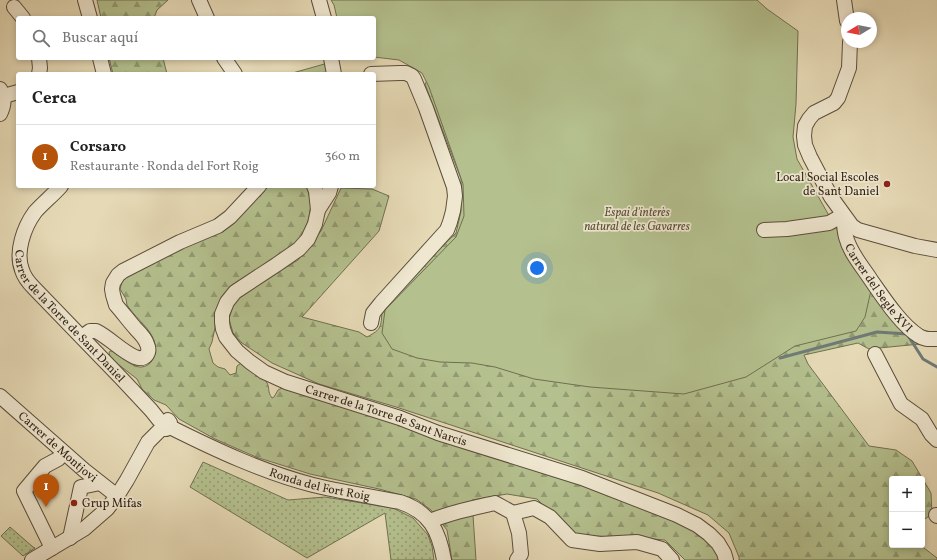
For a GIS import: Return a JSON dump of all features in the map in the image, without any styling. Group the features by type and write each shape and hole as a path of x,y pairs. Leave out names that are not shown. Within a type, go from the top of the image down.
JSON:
{"street":[{"path":"85,0 89,16"},
{"path":"199,0 205,16"},
{"path":"319,0 323,16"},
{"path":"844,0 846,12"},
{"path":"14,7 21,16"},
{"path":"850,48 849,68 838,98 834,103 814,113 805,126 805,145 810,157 831,197 852,226 858,230 915,246 937,250"},
{"path":"38,60 39,72"},
{"path":"100,60 104,72"},
{"path":"225,60 234,72"},
{"path":"331,60 334,72"},
{"path":"371,323 373,313 381,303 446,230 453,211 455,196 454,187 420,92 412,76 406,73 376,74"},
{"path":"0,114 3,104 2,92 16,92"},
{"name":"Carrer de la Torre de Sant Daniel","path":"59,188 35,212 28,224 21,244 20,264 22,272 34,288 152,410 163,425"},
{"path":"82,337 90,331 96,331 139,358 146,356 149,350 146,342 116,305 112,289 115,279 123,271 157,253 218,226 257,188"},
{"name":"Carrer de la Torre de Sant Narcís","path":"315,188 318,210 315,224 308,238 299,249 235,292 227,302 222,314 223,329 229,343 241,354 264,372 286,382 582,478 677,515 697,525 709,534 718,543 726,560"},
{"path":"318,210 329,193 330,188"},
{"path":"764,230 787,229 829,223 844,216"},
{"name":"Carrer del Segle XVI","path":"844,216 845,233 849,245 856,259 887,303 909,328 920,337 937,339"},
{"path":"875,354 901,404 922,419 931,434 937,440"},
{"name":"Carrer de Montjovi","path":"0,396 64,453 117,496"},
{"path":"32,560 84,529 107,508 117,496 146,446 163,425"},
{"name":"Ronda del Fort Roig","path":"163,425 240,460 282,475 312,484 407,504 428,519 436,529 444,560"},
{"path":"52,548 24,490 45,466 58,459 64,453"},
{"path":"70,538 81,487 100,483"},
{"path":"430,521 468,509 495,503 513,513 534,508 550,517 572,540 600,544 637,542 662,549 672,560"},
{"path":"513,513 519,533 521,554 517,560"}],"green space":[{"path":"97,0 168,0 157,10 155,16 101,16"},
{"name":"Espai d'interès natural de les Gavarres","path":"331,0 757,0 798,31 796,104 793,137 797,159 853,258 872,286 865,317 856,331 795,346 746,377 684,394 590,387 534,379 495,367 472,363 440,362 417,358 392,349 382,333 385,310 456,237 464,216 463,184 429,87 422,73 399,60 376,57 376,16 337,16"},
{"path":"110,60 164,60 166,72 112,72"},
{"path":"328,63 328,72 296,72"},
{"path":"430,76 872,286 920,344 869,349 858,343 804,355 808,364 869,446 896,450 912,461 921,476 889,476 889,548 924,548 937,558 937,560 739,560 729,533 708,515 658,493 396,407 319,384 272,363 242,343 233,333 229,319 234,303 242,295 298,260 321,231 341,188 372,189 389,196 379,231 302,317 359,332 367,337 376,332 380,327 382,310 432,256 456,233 461,211 461,179 425,84"},
{"path":"267,188 307,188 311,204 306,229 300,239 292,249 232,285 223,295 217,308 215,328 209,349 213,363 218,367 225,369 230,375 236,373 237,366 241,363 252,369 265,380 272,398 278,390 282,388 287,389 583,484 679,523 706,538 718,553 720,560 685,560 665,540 571,535 537,499 507,494 472,500 476,560 452,560 447,530 431,510 416,499 379,489 310,474 256,457 215,439 179,419 166,405 154,400 142,389 137,379 114,361 110,356 109,353 112,351 129,363 139,367 149,364 152,361 155,351 152,336 127,305 126,299 120,289 122,282 126,277 179,249 217,234 228,227"},
{"path":"203,462 288,500 325,497 393,508 413,518 428,535 432,546 434,560 391,560 385,513 307,558 190,487"},
{"path":"925,483 931,493 932,514 925,519"},
{"path":"10,527 35,548 23,556 1,536"}],"waterway":[{"path":"780,358 877,332 907,334 923,359 937,367"}],"place":[{"name":"Local Social Escoles de Sant Daniel","path":"887,184"},
{"name":"Grup Mifas","path":"74,503"},
{"name":"Corsaro","path":"46,507"}]}
